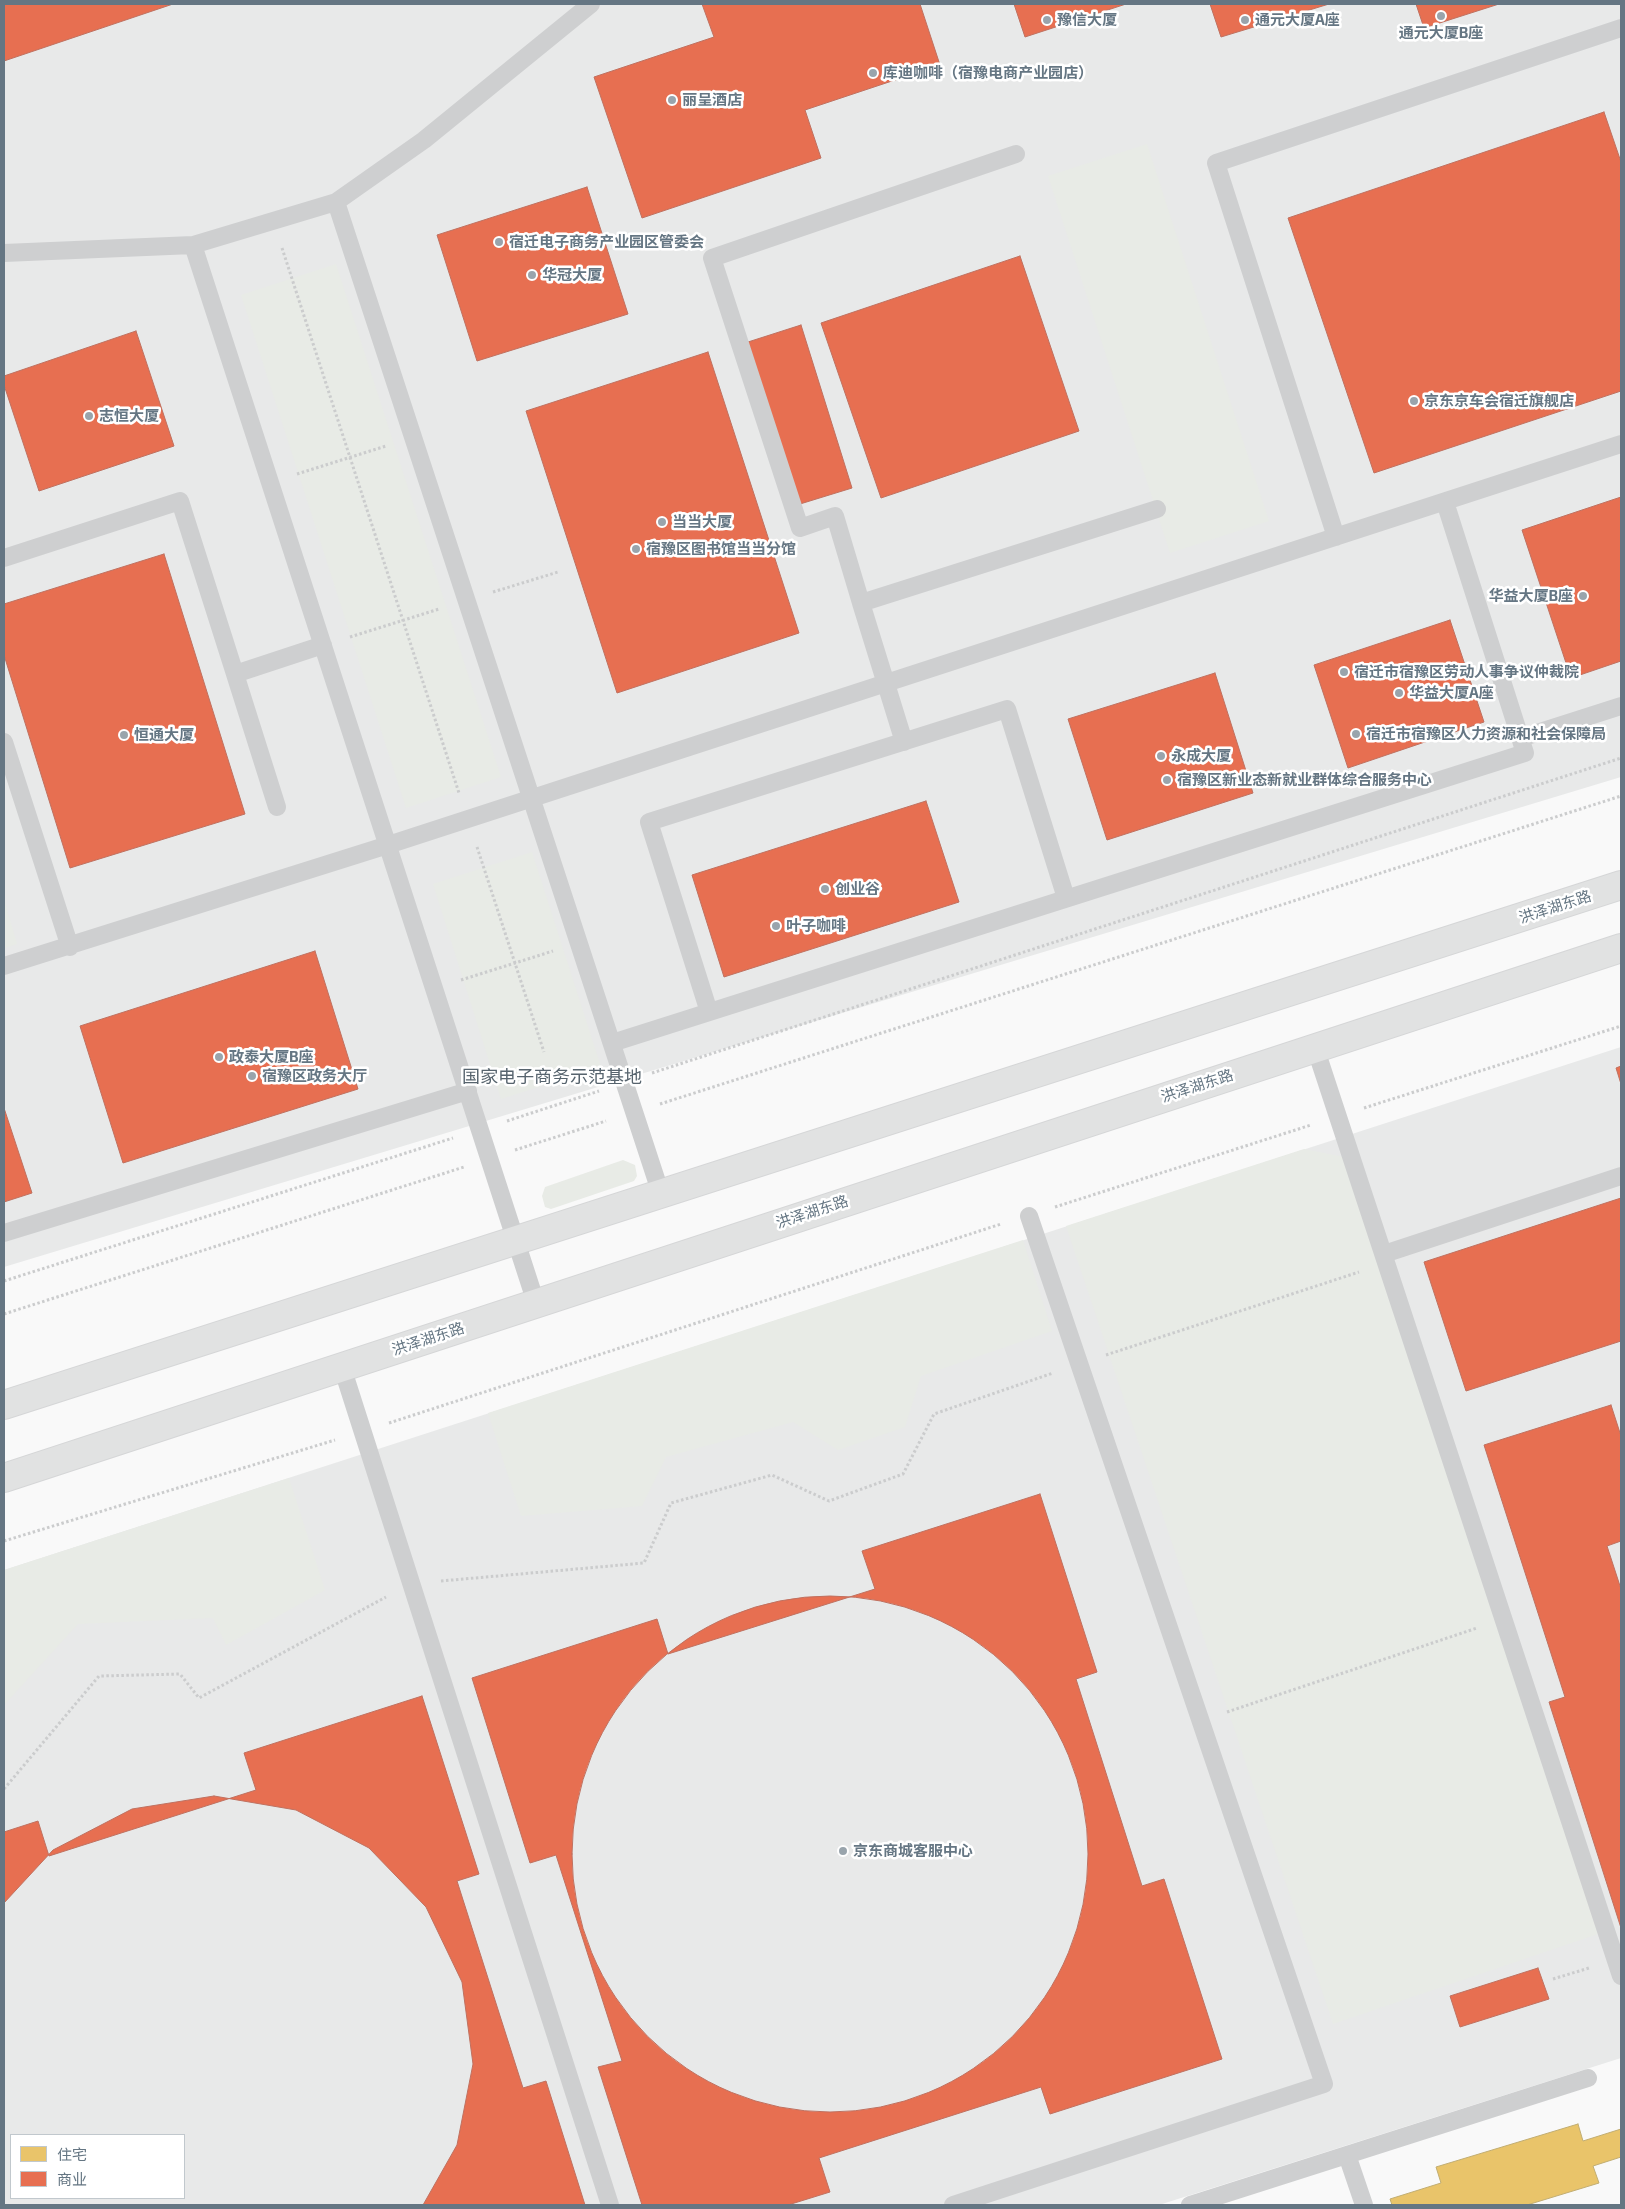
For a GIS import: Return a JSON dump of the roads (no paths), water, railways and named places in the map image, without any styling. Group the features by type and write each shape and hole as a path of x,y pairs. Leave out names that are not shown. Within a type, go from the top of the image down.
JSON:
{"main road":[{"name":"洪泽湖东路","path":"4,1405 1621,885"},
{"name":"洪泽湖东路","path":"4,1478 1621,948"}],"lane":[{"path":"4,253 193,245 336,202 424,140 590,4"},
{"path":"1336,537 1216,163 1621,28"},
{"path":"904,742 835,516 800,528 712,258 1016,154"},
{"path":"336,202 661,1194"},
{"path":"193,245 536,1303"},
{"path":"4,966 70,947 388,845 1621,444"},
{"path":"4,558 180,501 277,807"},
{"path":"612,1043 1525,752 1445,502"},
{"path":"861,603 1157,508"},
{"path":"235,674 323,645"},
{"path":"1521,738 1621,706"},
{"path":"710,1012 649,822 1007,709 1066,898"},
{"path":"4,742 70,947"},
{"path":"1316,1047 1621,1976"},
{"path":"4,1233 468,1091"},
{"path":"1385,1258 1621,1176"},
{"path":"953,2205 1324,2084 1029,1216"},
{"path":"342,1367 610,2205"},
{"path":"1190,2205 1588,2078"},
{"path":"1347,2155 1364,2205"}],"place":[{"name":"通元大厦B座","path":"1441,16"},
{"name":"豫信大厦","path":"1047,20"},
{"name":"通元大厦A座","path":"1245,20"},
{"name":"库迪咖啡（宿豫电商产业园店）","path":"873,73"},
{"name":"丽呈酒店","path":"672,100"},
{"name":"宿迁电子商务产业园区管委会","path":"499,242"},
{"name":"华冠大厦","path":"532,275"},
{"name":"京东京车会宿迁旗舰店","path":"1414,401"},
{"name":"志恒大厦","path":"89,416"},
{"name":"当当大厦","path":"662,522"},
{"name":"宿豫区图书馆当当分馆","path":"636,549"},
{"name":"华益大厦B座","path":"1583,596"},
{"name":"宿迁市宿豫区劳动人事争议仲裁院","path":"1344,672"},
{"name":"华益大厦A座","path":"1399,693"},
{"name":"宿迁市宿豫区人力资源和社会保障局","path":"1356,734"},
{"name":"恒通大厦","path":"124,735"},
{"name":"永成大厦","path":"1161,756"},
{"name":"宿豫区新业态新就业群体综合服务中心","path":"1167,780"},
{"name":"创业谷","path":"825,889"},
{"name":"叶子咖啡","path":"776,926"},
{"name":"政泰大厦B座","path":"219,1057"},
{"name":"宿豫区政务大厅","path":"252,1076"},
{"name":"京东商城客服中心","path":"843,1851"}],"district":[{"name":"国家电子商务示范基地","path":"552,1077"}]}
